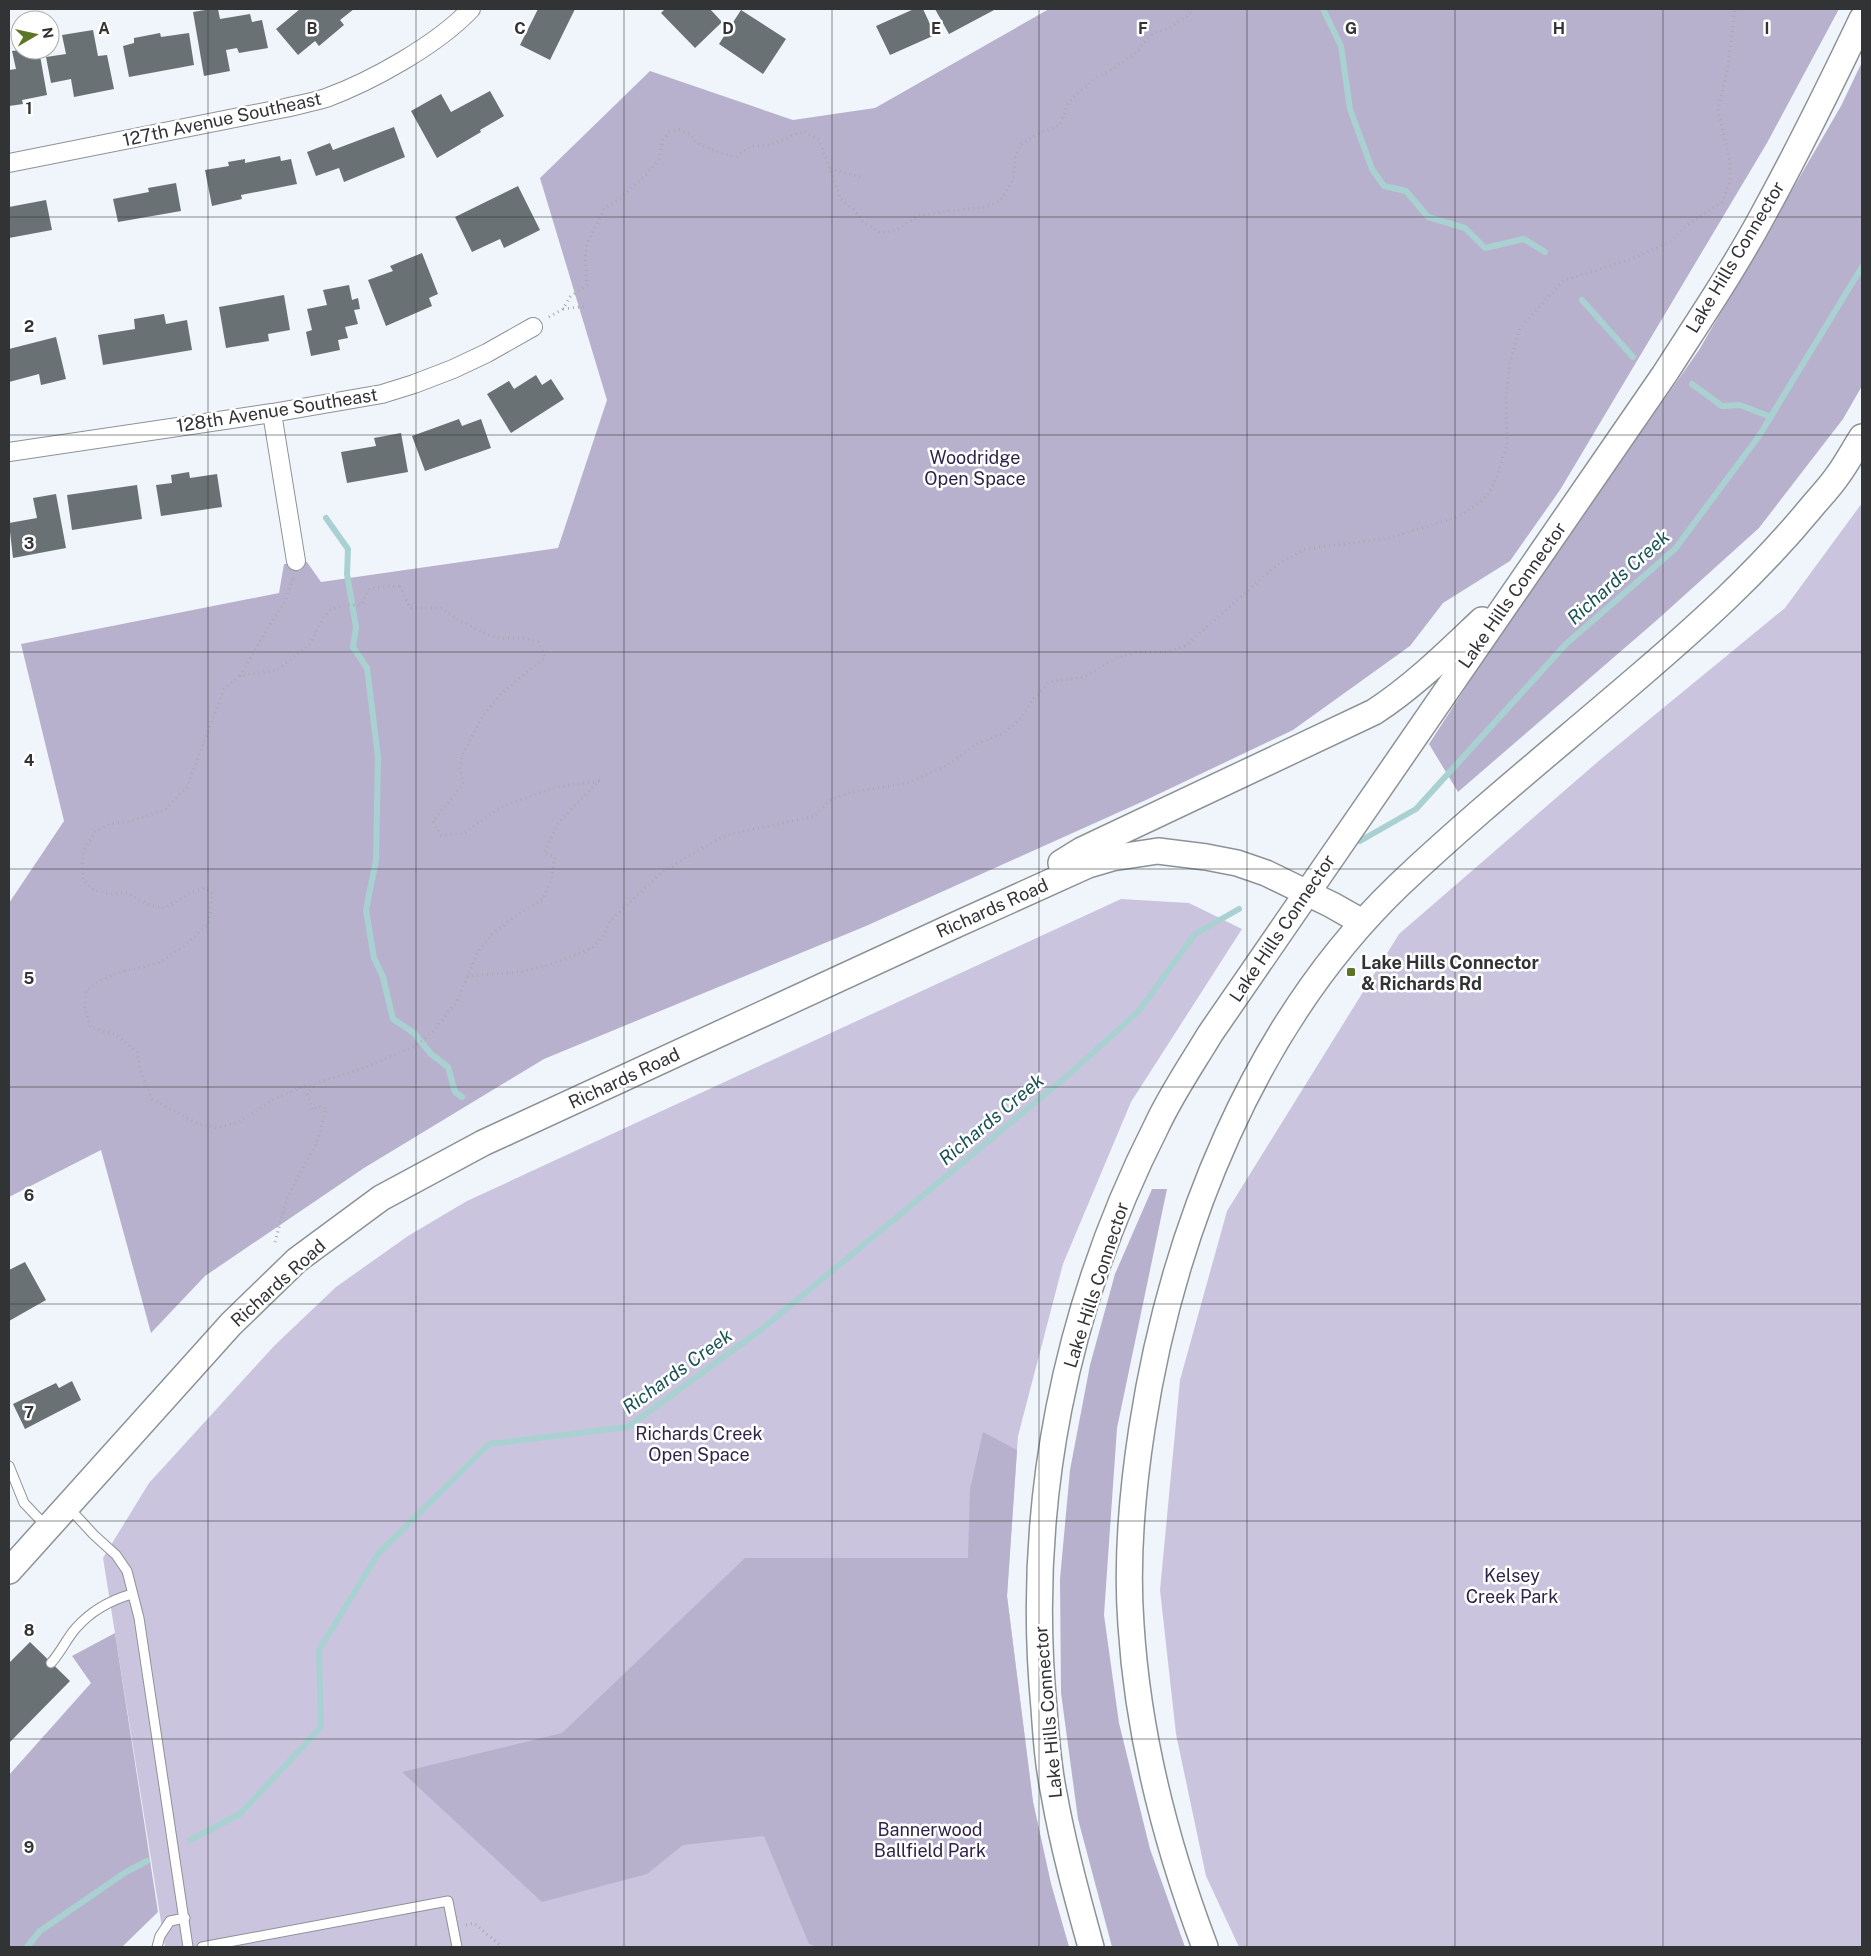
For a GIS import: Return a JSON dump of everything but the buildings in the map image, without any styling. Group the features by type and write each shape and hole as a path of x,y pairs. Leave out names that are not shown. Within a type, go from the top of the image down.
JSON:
{"main road":[{"name":"Lake Hills Connector","path":"1091,1947 1073,1880 1053,1792 1039,1657 1039,1586 1043,1510 1050,1451 1060,1396 1101,1256 1132,1177 1157,1123 1210,1034 1658,383 1722,284 1764,214 1815,116 1862,19"},
{"path":"1205,1947 1187,1899 1167,1832 1151,1767 1137,1686 1130,1622 1129,1544 1139,1447 1156,1350 1188,1236 1238,1113 1281,1032 1317,979 1362,922 1438,849 1689,633 1748,579 1837,476 1862,437"},
{"path":"950,927 1082,850 1374,712 1430,671 1522,582"},
{"name":"Richards Road","path":"9,1571 225,1331 297,1260 381,1198 483,1143 950,927 1088,865 1112,858 1158,851 1178,852 1237,863 1266,873 1362,922"}],"street":[{"name":"127th Avenue Southeast","path":"9,163 284,108 324,98 376,76 429,43 471,9"},
{"name":"128th Avenue Southeast","path":"9,452 382,394 414,384 487,353 533,327"},
{"path":"272,412 296,561"}],"lane":[{"path":"9,1466 24,1503 48,1528"},
{"path":"67,1506 94,1535 116,1554 127,1571 140,1618 188,1947"},
{"path":"51,1663 62,1651 75,1628 100,1608 116,1599 132,1594"},
{"path":"202,1947 448,1901 457,1947"},
{"path":"157,1947 160,1936 170,1921 184,1918"}],"path":[{"path":"563,310 570,297 587,286 586,243 605,208 618,200 646,175 658,159 663,140 670,132 678,130 690,134 697,142 713,150 735,157 751,146 770,145 804,131 819,140 841,199 855,211 864,223 881,233 896,230 919,215 984,207 1000,201 1013,180 1015,158 1020,145 1039,132 1060,124 1069,102 1078,93 1098,77 1138,51 1144,40 1154,33 1169,28 1187,16 1193,9"},
{"path":"467,976 521,972 554,963 593,947 604,935 610,921 662,872 727,835 815,816 829,801 848,793 908,784 946,766 978,744 1004,733 1021,718 1032,701 1049,682 1085,677 1114,659 1136,652 1166,652 1185,646 1278,564 1305,548 1389,538 1457,517 1476,506 1488,495 1498,474 1507,444 1506,398 1510,362 1520,328 1564,281 1650,251 1670,242 1687,226 1722,202 1730,182 1730,161 1718,110 1728,66 1735,9"},
{"path":"830,169 864,178"},
{"path":"533,327 563,310 587,306"},
{"path":"240,676 277,670 311,642 323,618 331,609 345,605 361,605 370,588 400,586 410,608 442,608 458,620 486,634 501,638 524,638 538,642 545,657 502,692 483,716 463,753 460,768 463,784 433,821 441,835 463,834 501,807 556,787 599,781 558,823 544,852 554,857 551,881 542,900 521,912 491,935 478,954 457,1001 432,1033 415,1046 364,1068 317,1084 304,1086 272,1100 239,1122 217,1128 198,1124 152,1099 141,1073 136,1052 115,1034 91,1028 84,1008 86,991 96,983 117,973 158,963 184,946 209,923 212,893 205,888 193,892 165,908 149,905 125,892 109,894 93,890 83,880 82,861 84,848 95,832 110,824 130,821 165,810 187,787 224,689 240,676 285,602 287,592 295,576 296,561"},
{"path":"275,1242 287,1198 317,1142 326,1108 318,1106 313,1110 307,1094 317,1084"},
{"path":"453,1927 474,1923 502,1947"}],"green space":[{"name":"Woodridge Open Space","path":"1049,9 1839,9 1767,143 1560,490 1510,561 1443,603 1410,646 1293,730 1146,800 866,926 544,1059 364,1168 205,1276 151,1333 101,1150 9,1197 9,903 64,821 21,644 279,593 284,564 307,562 321,582 558,548 607,400 540,178 650,71 793,120 875,108"},
{"path":"1862,62 1862,386 1843,419 1759,528 1657,620 1458,792 1429,744 1515,611 1699,350 1841,106"},
{"name":"Kelsey Creek Park","path":"1862,503 1862,1947 1239,1947 1206,1876 1176,1734 1160,1590 1180,1380 1227,1211 1399,934 1601,759 1785,608"},
{"name":"Richards Creek Open Space","path":"1121,899 1189,903 1242,929 1131,1102 1063,1264 1018,1436 1007,1596 1033,1802 1051,1884 1069,1947 165,1947 103,1558 149,1483 274,1346 336,1287 408,1236 467,1201"},
{"path":"1152,1189 1167,1189 1117,1428 1104,1615 1119,1723 1150,1849 1185,1947 1112,1947 1078,1819 1061,1693 1060,1579 1070,1470 1090,1365 1115,1274"},
{"name":"Bannerwood Ballfield Park","path":"983,1432 1017,1450 1007,1596 1033,1802 1051,1884 1069,1947 818,1947 809,1944 764,1836 683,1845 647,1874 542,1902 402,1772 562,1733 745,1558 968,1558 970,1489"},
{"path":"115,1633 158,1912 122,1947 9,1947 9,1775 91,1683 72,1656"}],"waterway":[{"path":"1323,9 1341,46 1350,109 1372,169 1384,186 1406,191 1428,217 1465,228 1485,248 1524,239 1545,252"},
{"name":"Richards Creek","path":"1360,841 1416,809 1566,644 1675,549 1759,436 1862,267"},
{"path":"1582,300 1633,357"},
{"path":"1692,384 1722,406 1740,405 1771,417"},
{"path":"326,518 348,549 347,574 356,627 353,647 367,668 378,757 376,860 366,910 374,958 383,977 393,1019 414,1033 431,1054 448,1067 455,1092 462,1097"},
{"name":"Richards Creek","path":"190,1840 240,1814 321,1727 319,1650 378,1554 489,1444 628,1427 762,1329 1067,1076 1138,1012 1195,934 1239,909"},
{"name":"Richards Creek","path":"27,1947 40,1931 126,1872 147,1861"}],"place":[{"name":"Lake Hills Connector & Richards Rd","path":"1351,972"}]}
